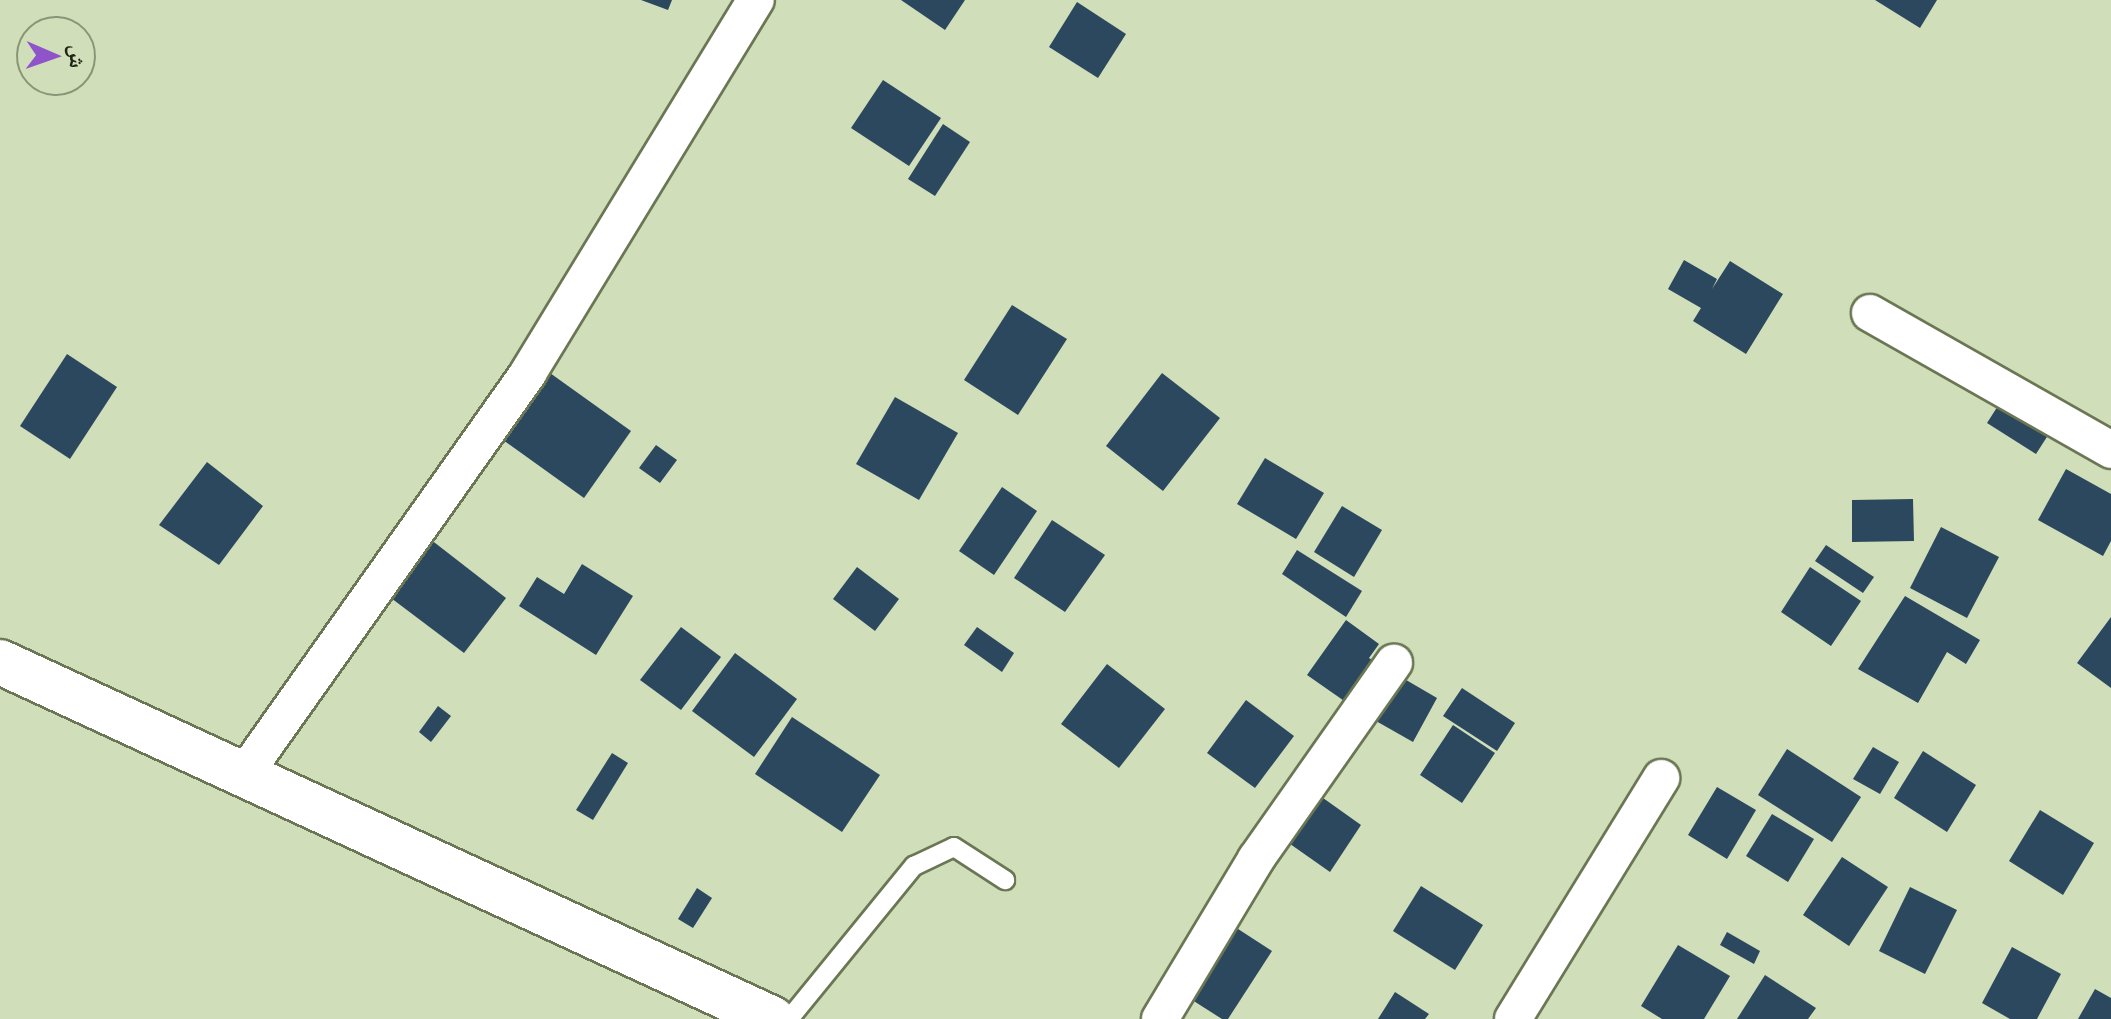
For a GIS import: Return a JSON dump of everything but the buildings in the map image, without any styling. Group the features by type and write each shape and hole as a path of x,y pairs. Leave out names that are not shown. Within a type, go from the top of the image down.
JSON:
{"street":[{"path":"243,776 528,373 756,0"},
{"path":"1870,313 2111,450"},
{"path":"0,662 773,1019"},
{"path":"1160,1019 1256,859 1394,663"},
{"path":"1513,1019 1661,778"}],"lane":[{"path":"789,1019 914,866 954,847 1005,880"}]}
